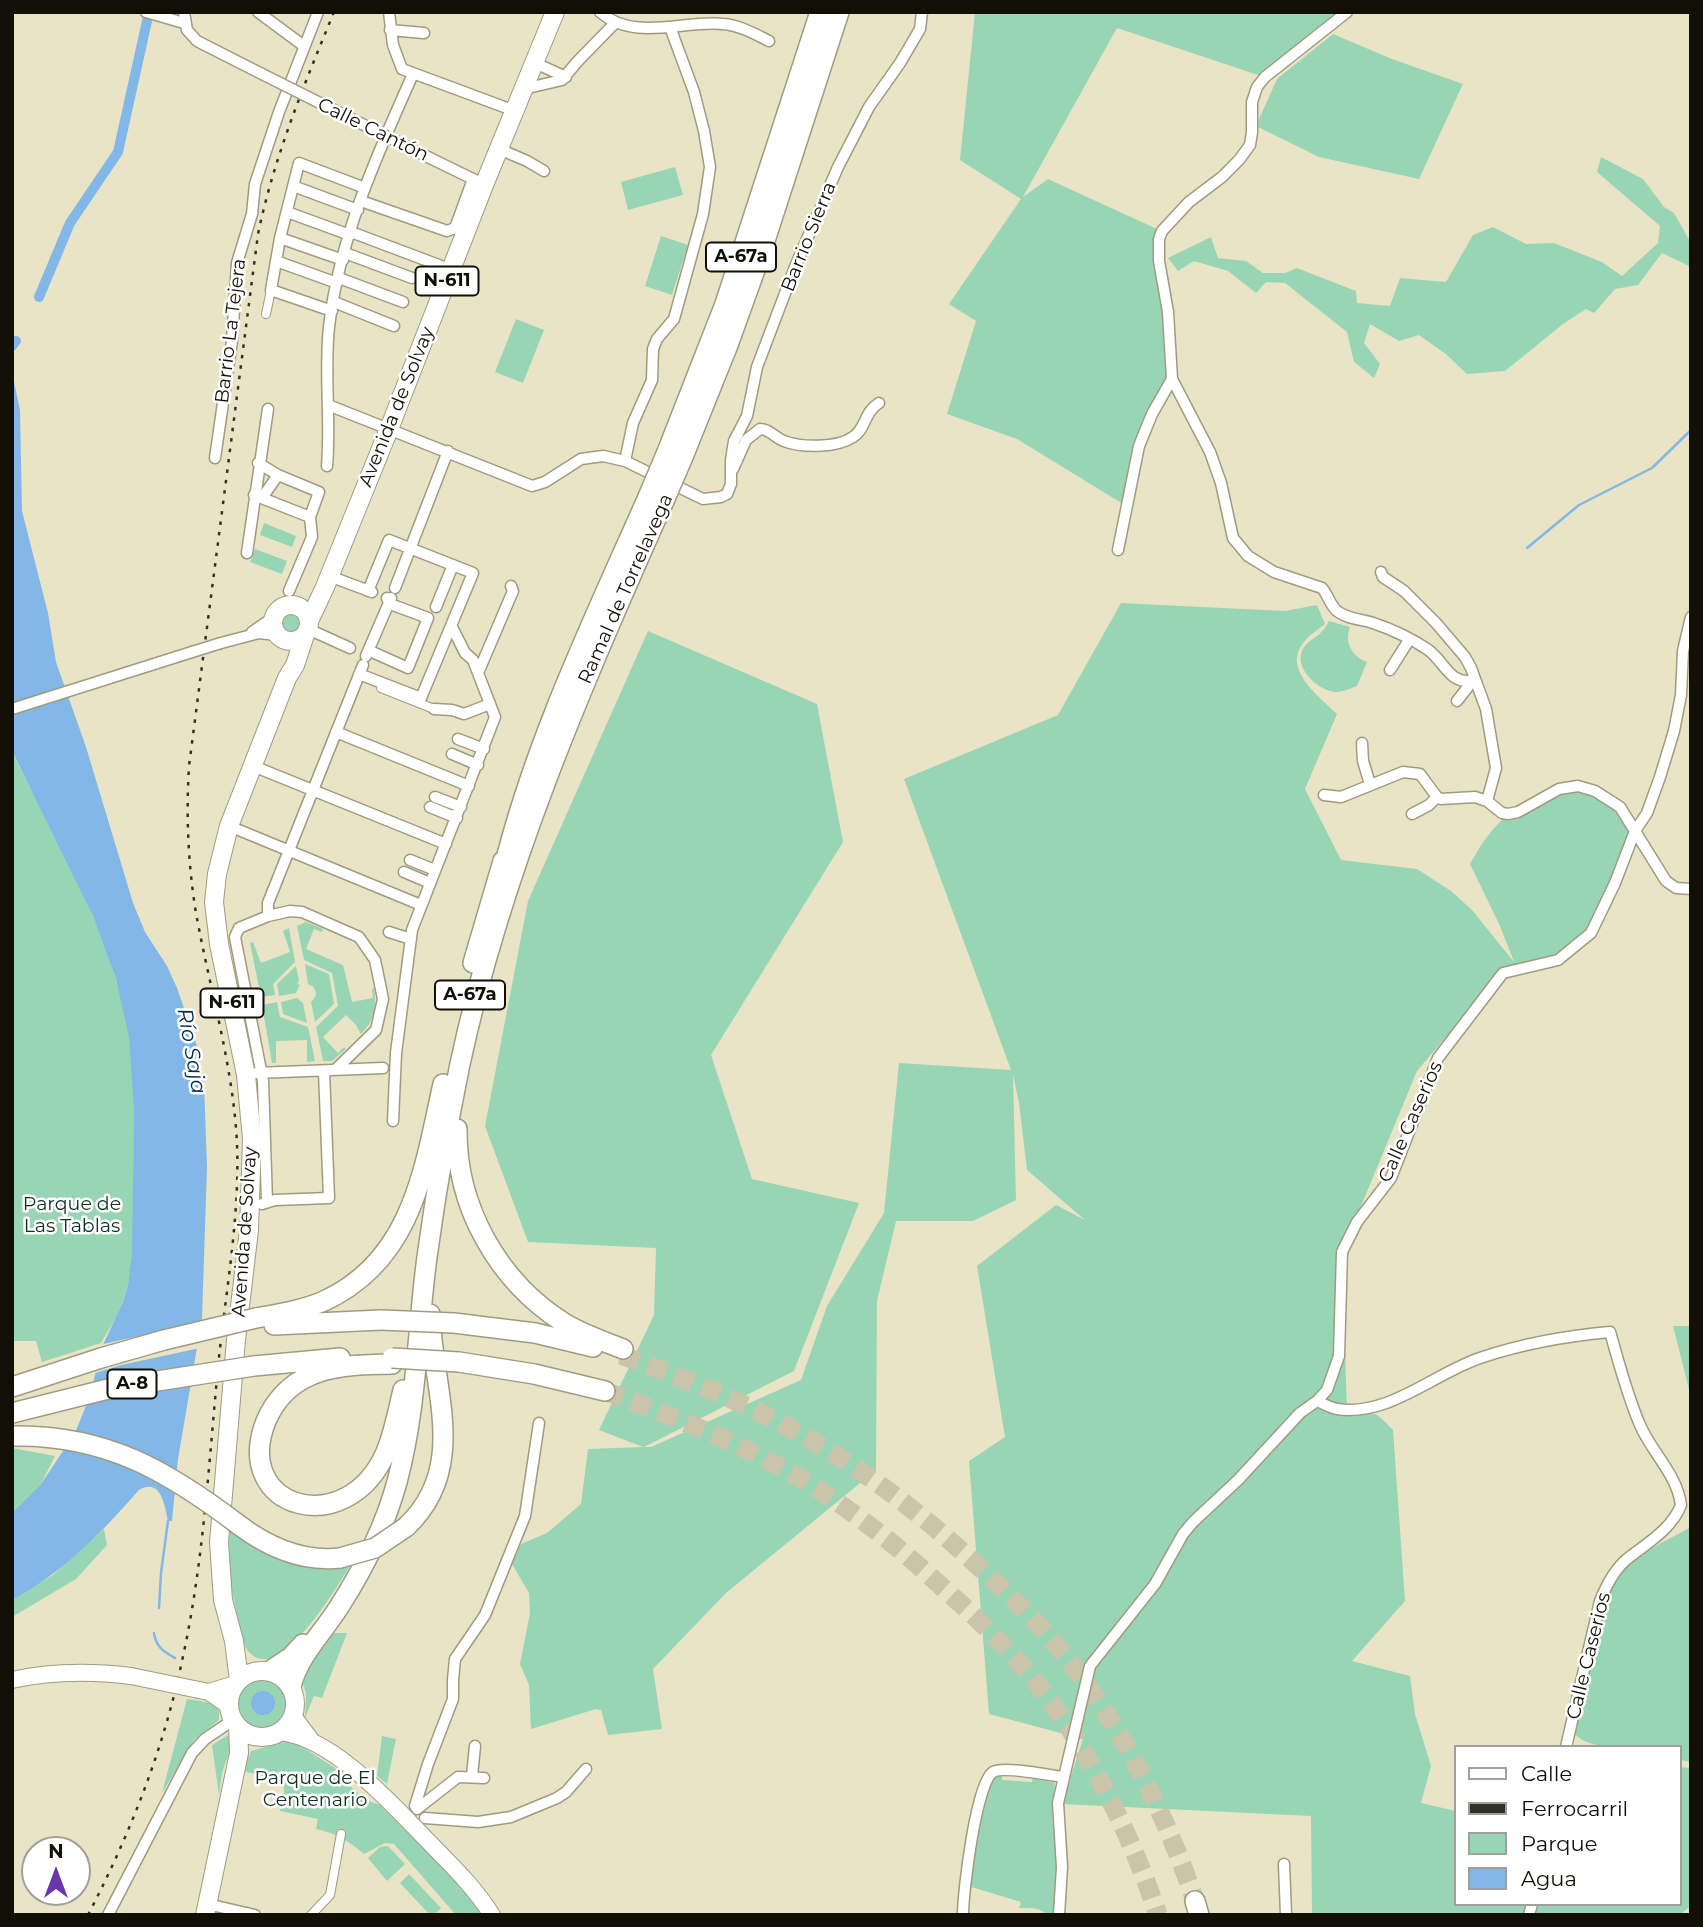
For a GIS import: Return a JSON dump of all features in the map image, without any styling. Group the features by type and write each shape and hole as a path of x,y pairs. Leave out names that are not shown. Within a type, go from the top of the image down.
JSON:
{"highway":[{"name":"Avenida de Solvay","path":"234,1642 223,1600 219,1556 222,1498 236,1340 258,1205 252,1139 253,1073 219,944 214,902 217,874 229,826 452,270 478,182 499,149 555,12"},
{"name":"Ramal de Torrelavega","path":"675,455 820,12"},
{"name":"Ramal de Torrelavega","path":"432,1229 461,1060 488,955 550,771 580,692 656,499 728,345 839,12"},
{"name":"Ramal de Torrelavega","path":"397,1364 459,1035 509,844 568,682 656,499"},
{"path":"275,616 292,598 327,582"},
{"path":"281,637 298,640 307,628 304,611 292,598"},
{"name":"N-611","path":"275,616 273,627 281,637"},
{"name":"Avenida de Solvay","path":"281,637 290,661 287,678"},
{"path":"256,1323 381,1320 454,1323 535,1333 622,1352 565,1323 536,1302 505,1270 475,1221 458,1163 457,1122 468,1052 500,930 550,771"},
{"path":"256,1323 311,1306 345,1289 376,1264 400,1231 421,1181 466,989 497,876 509,844"},
{"path":"12,1436 69,1439 124,1454 176,1480 263,1541 290,1553 314,1558 340,1558 375,1548 406,1527 424,1504 437,1480 444,1440 442,1404 431,1336 432,1229"},
{"path":"233,1718 249,1735 258,1737 281,1731 293,1716 295,1702 291,1688 298,1664 330,1622 376,1541 397,1483 410,1419 432,1229"},
{"name":"A-8","path":"12,1387 164,1340 256,1323"},
{"name":"A-8","path":"12,1413 112,1388 254,1366 329,1359 397,1364 459,1362 534,1374 605,1391"},
{"path":"397,1364 386,1452 374,1474 359,1491 337,1503 317,1507 297,1503 279,1493 262,1469 260,1449 269,1415 284,1394 298,1382 323,1371 397,1364"},
{"path":"237,1682 251,1672 266,1671 291,1657 318,1624 346,1582 366,1542 397,1458 402,1426 397,1364"},
{"name":"N-611","path":"234,1642 243,1657 282,1677 291,1688"},
{"name":"N-611","path":"206,1909 239,1753 229,1696 237,1682 234,1642"},
{"path":"239,1753 258,1737"}],"main road":[{"path":"12,1680 35,1675 79,1672 131,1676 204,1691 237,1682"},
{"path":"204,1691 233,1718"},
{"path":"293,1716 311,1740 397,1808 471,1886 492,1915"},
{"path":"281,1731 311,1740"}],"street":[{"path":"146,12 166,19 184,18"},
{"path":"258,12 304,46"},
{"name":"Barrio La Tejera","path":"215,458 232,341 233,290 237,262 252,215 255,184 318,12"},
{"path":"388,12 390,30 402,69 515,111"},
{"path":"600,12 615,23 640,27 721,23 735,26 769,41"},
{"name":"Barrio Sierra","path":"625,461 703,499 721,498 730,490 732,449 751,404 757,367 795,268 838,167 869,107 920,29 922,12"},
{"path":"1347,12 1256,87 1252,102 1250,145 1222,177 1189,202 1162,231 1158,249 1168,312 1172,379 1210,452 1221,483 1233,538 1248,556 1273,572 1322,588 1338,612 1372,622 1409,640 1435,655 1453,678 1472,681"},
{"name":"Calle Cantón","path":"184,18 187,30 197,41 478,182"},
{"path":"526,85 538,86 566,77 615,23"},
{"path":"328,405 533,486 545,482 581,459 593,456 625,461 633,423 652,380 653,349 674,320 703,214 710,167 694,92 670,27"},
{"path":"390,30 424,33"},
{"path":"535,63 566,77"},
{"path":"327,466 328,335 338,280 365,188 413,74"},
{"path":"499,149 544,171"},
{"path":"266,314 299,163 365,188"},
{"name":"Avenida de Solvay","path":"359,206 446,231 452,230 456,228 478,182"},
{"path":"293,186 359,206"},
{"path":"287,212 452,270"},
{"path":"281,238 412,278"},
{"path":"276,261 403,302"},
{"path":"271,290 394,326"},
{"path":"1118,550 1139,446 1152,414 1172,379"},
{"name":"Barrio Sierra","path":"731,475 747,440 760,429 764,428 789,443 819,445 843,441 855,436 867,412 879,403"},
{"path":"247,554 258,496 258,463 268,409"},
{"path":"268,916 268,903 288,850 448,452"},
{"path":"258,463 278,475 319,492 310,517 312,537 292,598"},
{"path":"258,496 278,475"},
{"path":"258,496 310,517"},
{"path":"327,582 370,592 389,540 472,573 421,698 364,662"},
{"path":"433,614 453,565"},
{"path":"1381,572 1383,577 1404,592 1436,623 1465,657 1472,681 1486,709 1496,768 1487,801"},
{"path":"478,673 513,591 511,586"},
{"path":"364,662 408,668 428,618 391,596"},
{"path":"243,636 275,616"},
{"name":"Calle Caserios","path":"1059,1915 1062,1867 1058,1803 1090,1666 1155,1584 1183,1534 1193,1522 1238,1480 1300,1413 1328,1390 1339,1356 1342,1252 1357,1222 1391,1178 1438,1058 1503,973 1558,960 1591,933 1615,883 1635,831 1647,813 1674,731 1691,617"},
{"path":"393,1121 396,1053 411,939 421,905 494,721 494,713 478,673 452,626"},
{"path":"307,628 350,648"},
{"path":"12,709 243,636 258,633 281,637"},
{"path":"1390,670 1409,640"},
{"path":"364,662 434,709 464,714 490,704"},
{"path":"1457,701 1472,681"},
{"path":"336,732 470,786"},
{"path":"458,739 484,749"},
{"path":"1362,743 1363,761 1370,784"},
{"path":"452,754 478,765"},
{"path":"253,766 446,844"},
{"path":"1324,795 1341,797 1403,772 1415,772 1424,778 1441,799 1475,797 1508,814 1518,812 1559,789 1578,786 1595,791 1620,807 1666,881 1676,888 1691,889"},
{"path":"1412,814 1429,805 1437,797"},
{"path":"457,818 433,802 461,807"},
{"path":"229,826 421,905"},
{"path":"410,860 435,870"},
{"path":"404,872 430,883"},
{"path":"258,1205 329,1198 330,1070 376,1030 383,999 375,960 359,937 302,912 290,911 268,916 239,928 235,935 253,1073 330,1070 383,1068"},
{"path":"388,932 411,939"},
{"name":"Calle Caserios","path":"1317,1401 1336,1409 1371,1408 1483,1356 1552,1339 1610,1332 1639,1423 1648,1442 1674,1479 1680,1493 1681,1505 1671,1522 1625,1561 1608,1583 1600,1601 1566,1745"},
{"path":"425,1838 427,1830 419,1811 428,1764 453,1699 455,1659 485,1615 525,1516 539,1423"},
{"path":"108,1915 192,1753 205,1739 233,1718"},
{"path":"472,1776 475,1746"},
{"path":"397,1808 478,1822 511,1817 557,1798 566,1792 586,1769"},
{"path":"963,1915 965,1878 977,1815 989,1775 1000,1770 1063,1777"},
{"path":"419,1811 458,1777 484,1778"},
{"path":"311,1915 330,1895 341,1834"},
{"path":"1284,1864 1286,1915"},
{"path":"206,1909 256,1915"}],"green space":[{"path":"975,12 1342,12 1261,76 1117,28 1023,197 1048,179 1157,229 1155,242 1162,285 1168,378 1123,504 1017,439 947,414 976,321 949,304 1021,199 960,160"},
{"path":"1333,34 1392,59 1463,84 1419,179 1319,157 1256,126 1277,79"},
{"path":"1601,157 1643,179 1664,207 1674,213 1691,243 1691,267 1662,253 1638,285 1615,289 1594,313 1586,309 1505,371 1467,374 1447,355 1419,335 1399,341 1370,324 1364,343 1380,364 1374,378 1354,362 1347,332 1285,283 1266,282 1256,293 1228,271 1194,261 1178,271 1168,258 1211,237 1218,258 1246,261 1263,273 1285,273 1297,268 1356,291 1357,303 1390,306 1400,278 1446,282 1473,235 1493,227 1526,244 1554,243 1602,262 1622,276 1658,243 1660,226 1597,172"},
{"path":"675,167 683,195 628,210 621,182"},
{"path":"661,236 688,245 672,295 645,286"},
{"path":"516,319 544,330 523,383 495,372"},
{"path":"264,523 296,536 292,547 260,535"},
{"path":"255,549 287,561 282,574 250,562"},
{"path":"1121,603 1285,611 1317,605 1325,624 1304,642 1298,652 1297,662 1306,682 1337,714 1305,789 1341,860 1417,869 1451,891 1472,910 1514,962 1470,864 1492,830 1507,816 1561,793 1577,790 1589,793 1611,806 1628,826 1630,837 1612,884 1586,931 1562,952 1500,973 1417,1071 1342,1252 1347,1413 1373,1413 1393,1430 1405,1601 1352,1661 1410,1676 1415,1714 1431,1766 1421,1803 1454,1811 1454,1906 1526,1906 1524,1915 1312,1915 1311,1816 1062,1804 1083,1739 989,1714 969,1461 1005,1437 977,1266 1056,1205 1085,1220 1027,1170 1013,1075 1016,1200 973,1221 896,1221 877,1301 876,1470 726,1593 653,1669 662,1729 608,1735 601,1710 596,1709 531,1729 529,1685 520,1664 530,1613 529,1593 512,1564 521,1544 547,1533 581,1504 588,1449 643,1447 599,1430 654,1315 656,1248 528,1242 485,1126 528,901 648,631 817,704 843,842 711,1055 752,1179 859,1203 794,1371 644,1447 651,1447 801,1380 827,1306 884,1213 899,1063 1011,1070 904,779 1058,715"},
{"path":"290,614 297,617 300,624 297,631 290,634 283,631 280,624 283,617"},
{"path":"1329,621 1350,627 1349,644 1357,656 1367,662 1357,686 1340,692 1333,692 1318,685 1307,675 1301,662 1303,649"},
{"name":"Parque de Las Tablas","path":"12,752 65,855 97,925 121,998 132,1054 134,1090 133,1241 130,1272 123,1301 101,1343 42,1362 36,1341 12,1341"},
{"path":"306,922 323,929 322,932 314,929 306,949 343,965 352,1002 373,998 374,988 374,1013 361,1034 346,1015 323,1037 338,1053 344,1047 346,1049 332,1061 323,1061 316,1027 338,1006 332,973 304,960 297,926"},
{"path":"289,928 295,962 273,984 275,995 261,997 250,943 253,942 261,963 290,952 283,931"},
{"path":"305,964 329,974 334,1004 315,1022 311,1002 316,992 308,984"},
{"path":"296,966 299,981 297,984 300,985 296,993 279,996 277,984"},
{"path":"297,998 303,1003 307,1023 283,1014 281,1002"},
{"path":"277,1002 280,1017 308,1027 315,1061 307,1062 307,1040 276,1041 276,1063 272,1063 262,1005"},
{"path":"1673,1326 1691,1326 1691,1397"},
{"path":"12,1448 55,1456 41,1484 12,1513"},
{"path":"229,1527 351,1564 302,1634 286,1650 269,1658 255,1657 243,1642 230,1582"},
{"path":"1691,1527 1691,1762 1682,1760 1682,1745 1599,1745 1582,1740 1574,1733 1603,1599 1612,1583 1632,1559"},
{"path":"104,1529 107,1545 76,1579 12,1617 12,1600 53,1575"},
{"path":"334,1633 347,1633 322,1698 314,1696 305,1718 306,1693 302,1680 309,1660"},
{"path":"263,1678 281,1685 288,1703 281,1721 263,1728 245,1721 238,1703 245,1685"},
{"path":"187,1699 213,1703 219,1711 219,1720 195,1739 162,1793"},
{"path":"228,1735 232,1744 222,1773 219,1795 212,1745"},
{"path":"382,1736 396,1739 387,1784 377,1776"},
{"name":"Parque de El Centenario","path":"291,1740 337,1769 350,1786 366,1800 380,1805 463,1888 483,1915 456,1915 394,1844 385,1843 364,1854 342,1838 316,1829 318,1819 280,1811 284,1791 280,1780 243,1771 251,1751"},
{"path":"1682,1767 1691,1768 1691,1906 1679,1915 1533,1915 1535,1906 1682,1906"},
{"path":"1002,1774 1002,1780 1032,1782 1033,1778 1055,1783 1052,1815 1057,1865 1054,1915 1047,1915 1034,1908 1019,1908 1021,1902 968,1886 981,1811 993,1778"},
{"path":"388,1846 405,1864 387,1881 368,1858 380,1847"},
{"path":"409,1874 441,1908 434,1915 430,1915 400,1883"}],"water":[{"name":"Río Saja","path":"12,372 20,410 22,511 48,613 56,662 86,747 133,903 145,932 167,966 177,988 196,1043 204,1083 207,1167 202,1318 178,1459 172,1521 168,1521 157,1490 146,1487 139,1490 65,1565 12,1600 12,1513 41,1484 75,1433 90,1396 101,1349 128,1285 132,1254 134,1110 129,1037 116,979 93,916 12,751"},
{"path":"263,1691 271,1695 275,1703 271,1711 263,1715 255,1711 251,1703 255,1695"}],"pier":[{"path":"205,1321 200,1348 92,1374 99,1345"}],"waterway":[{"path":"39,297 70,223 118,152 149,12"},
{"path":"12,346 16,341"},
{"path":"1527,548 1579,505 1652,468 1691,430"},
{"path":"159,1608 168,1521"},
{"path":"154,1633 161,1648 175,1658"}],"tunnel":[{"path":"621,1355 727,1397 828,1450 917,1513 999,1586 1040,1627 1074,1667 1116,1730 1152,1796 1195,1901"},
{"path":"605,1391 734,1444 808,1483 894,1545 979,1621 1035,1681 1091,1763 1135,1853 1158,1915"}],"railway":[{"path":"88,1915 118,1854 155,1760 182,1661 201,1548 233,1242 237,1156 229,1074 193,895 188,840 189,766 258,234 281,149 334,12"}]}
